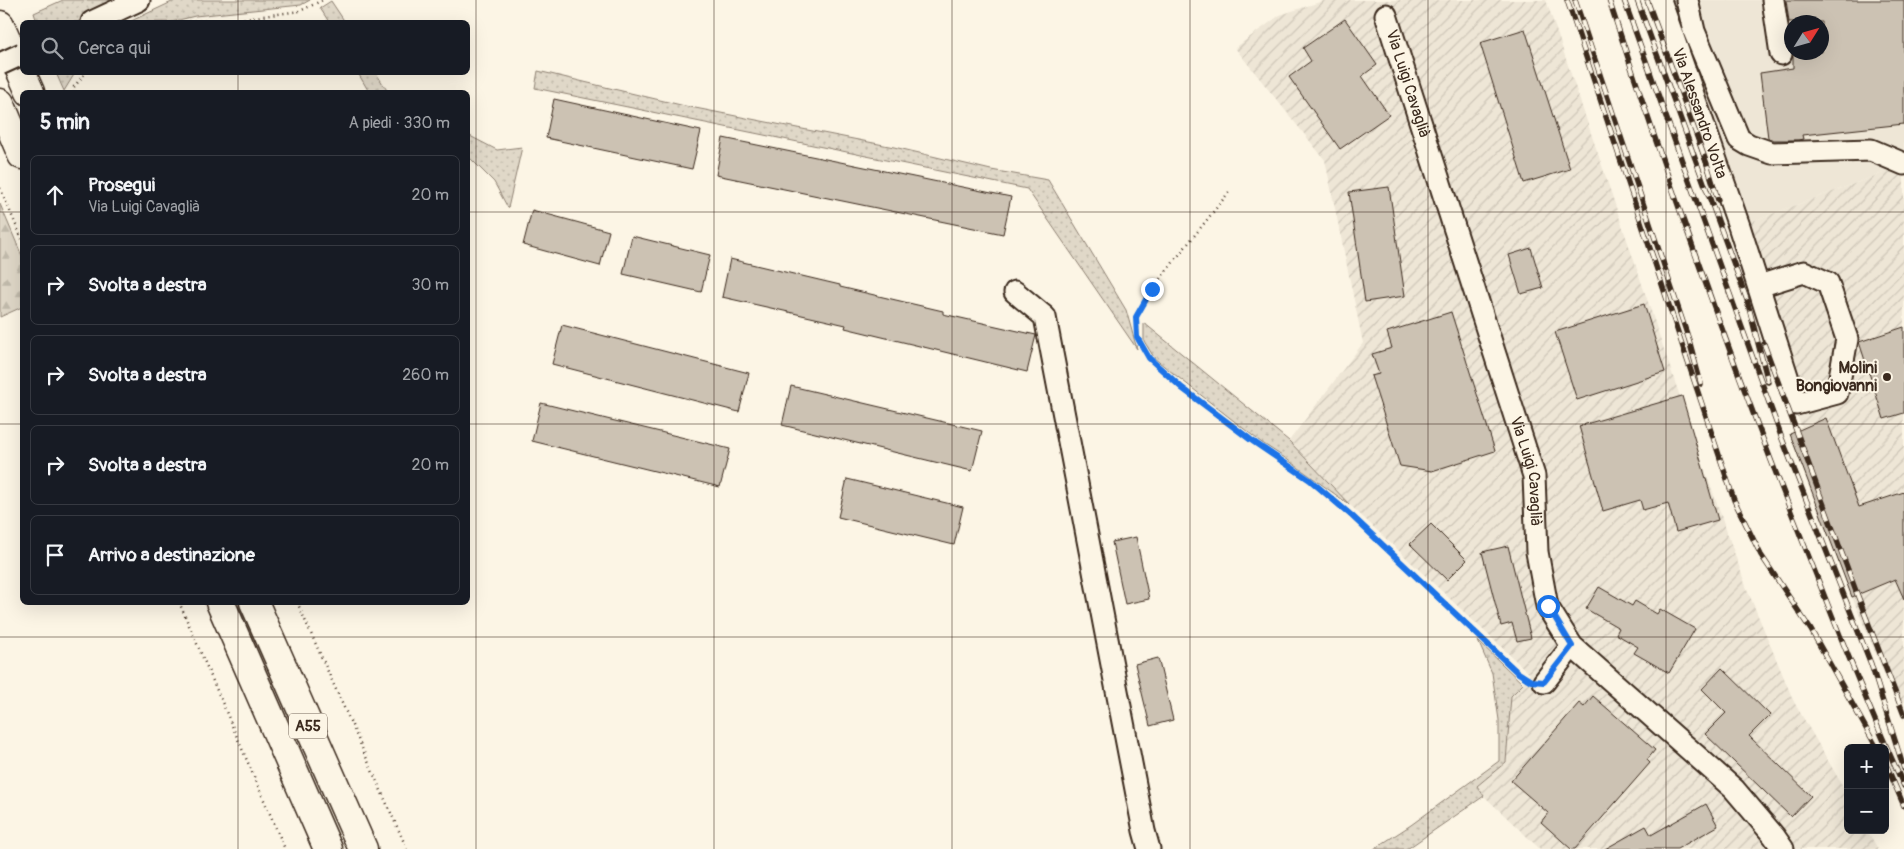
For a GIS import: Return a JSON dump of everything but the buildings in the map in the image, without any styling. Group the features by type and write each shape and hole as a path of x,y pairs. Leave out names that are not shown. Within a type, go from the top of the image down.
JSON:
{"highway":[{"path":"0,25 20,70"},
{"path":"22,75 29,90"},
{"path":"0,104 20,150"},
{"name":"A55","path":"221,605 328,849"},
{"name":"A55","path":"255,605 363,849"}],"street":[{"path":"96,20 138,0"},
{"name":"Via Alessandro Volta","path":"1660,0 1739,226 1796,404 1837,392 1848,339 1828,283 1804,272 1759,286"},
{"path":"1687,0 1694,31 1739,139 1749,145 1772,153 1871,150 1904,164"},
{"path":"1773,0 1781,54"},
{"name":"Via Luigi Cavaglià","path":"1386,15 1534,476 1537,552 1548,606 1572,646 1734,789 1783,849"},
{"path":"0,64 20,55"},
{"path":"1015,292 1045,317 1149,849"},
{"path":"1544,682 1572,646"}],"path":[{"path":"233,20 300,11 323,0"},
{"path":"75,90 74,87 84,75"},
{"path":"0,188 20,234"},
{"path":"1228,192 1152,289 1136,317 1137,337 1149,358 1182,388 1251,440 1310,480 1352,516 1517,672 1531,681 1544,682"},
{"path":"180,605 285,849"},
{"path":"298,605 407,849"}],"shaded area":[{"path":"1326,0 1546,0 1747,589 1794,702 1844,788 1844,834 1869,834 1878,849 1540,849 1484,796 1477,786 1506,762 1511,696 1530,674 1350,505 1289,441 1363,343 1325,160 1235,48 1280,15"},
{"path":"1667,0 1904,0 1904,172 1886,172 1750,222"},
{"path":"1900,170 1904,172 1904,721 1852,597 1790,434 1802,429 1769,339 1734,233 1750,222 1886,172"}],"green space":[{"path":"63,0 131,0 82,20 36,20 34,13"},
{"path":"176,0 310,0 301,5 195,16 179,20 133,20"},
{"path":"331,1 344,20 328,20 320,8"},
{"path":"538,71 685,106 894,147 991,170 1048,180 1126,310 1137,349 1027,189 535,88"},
{"path":"57,75 74,75 65,90"},
{"path":"359,75 377,75 387,90 368,90"},
{"path":"470,136 497,150 522,147 508,208 494,182 470,158"},
{"path":"0,204 20,251 20,308 0,317"},
{"path":"1144,323 1289,441 1350,505 1262,443 1155,359 1144,341"},
{"path":"1478,641 1523,684 1511,696 1506,762 1477,786 1484,796 1407,849 1374,849 1411,825 1499,761 1499,720 1492,673"}],"railway":[{"path":"1567,0 1734,500 1761,555 1811,630 1875,744"},
{"path":"1575,0 1689,340 1701,384"},
{"path":"1609,0 1657,144 1733,359 1847,653 1904,786"},
{"path":"1624,0 1781,436 1871,664 1904,769"},
{"path":"1637,0 1747,300 1768,382"},
{"path":"1647,0 1707,164 1718,200"},
{"path":"1764,344 1904,715"},
{"path":"1889,771 1904,806"}],"place":[{"name":"Molini Bongiovanni","path":"1887,377"}],"route":[{"path":"1152,289 1136,317 1137,337 1149,358 1182,388 1251,440 1310,480 1352,516 1517,672 1531,681 1544,682 1572,646 1548,606"}]}
